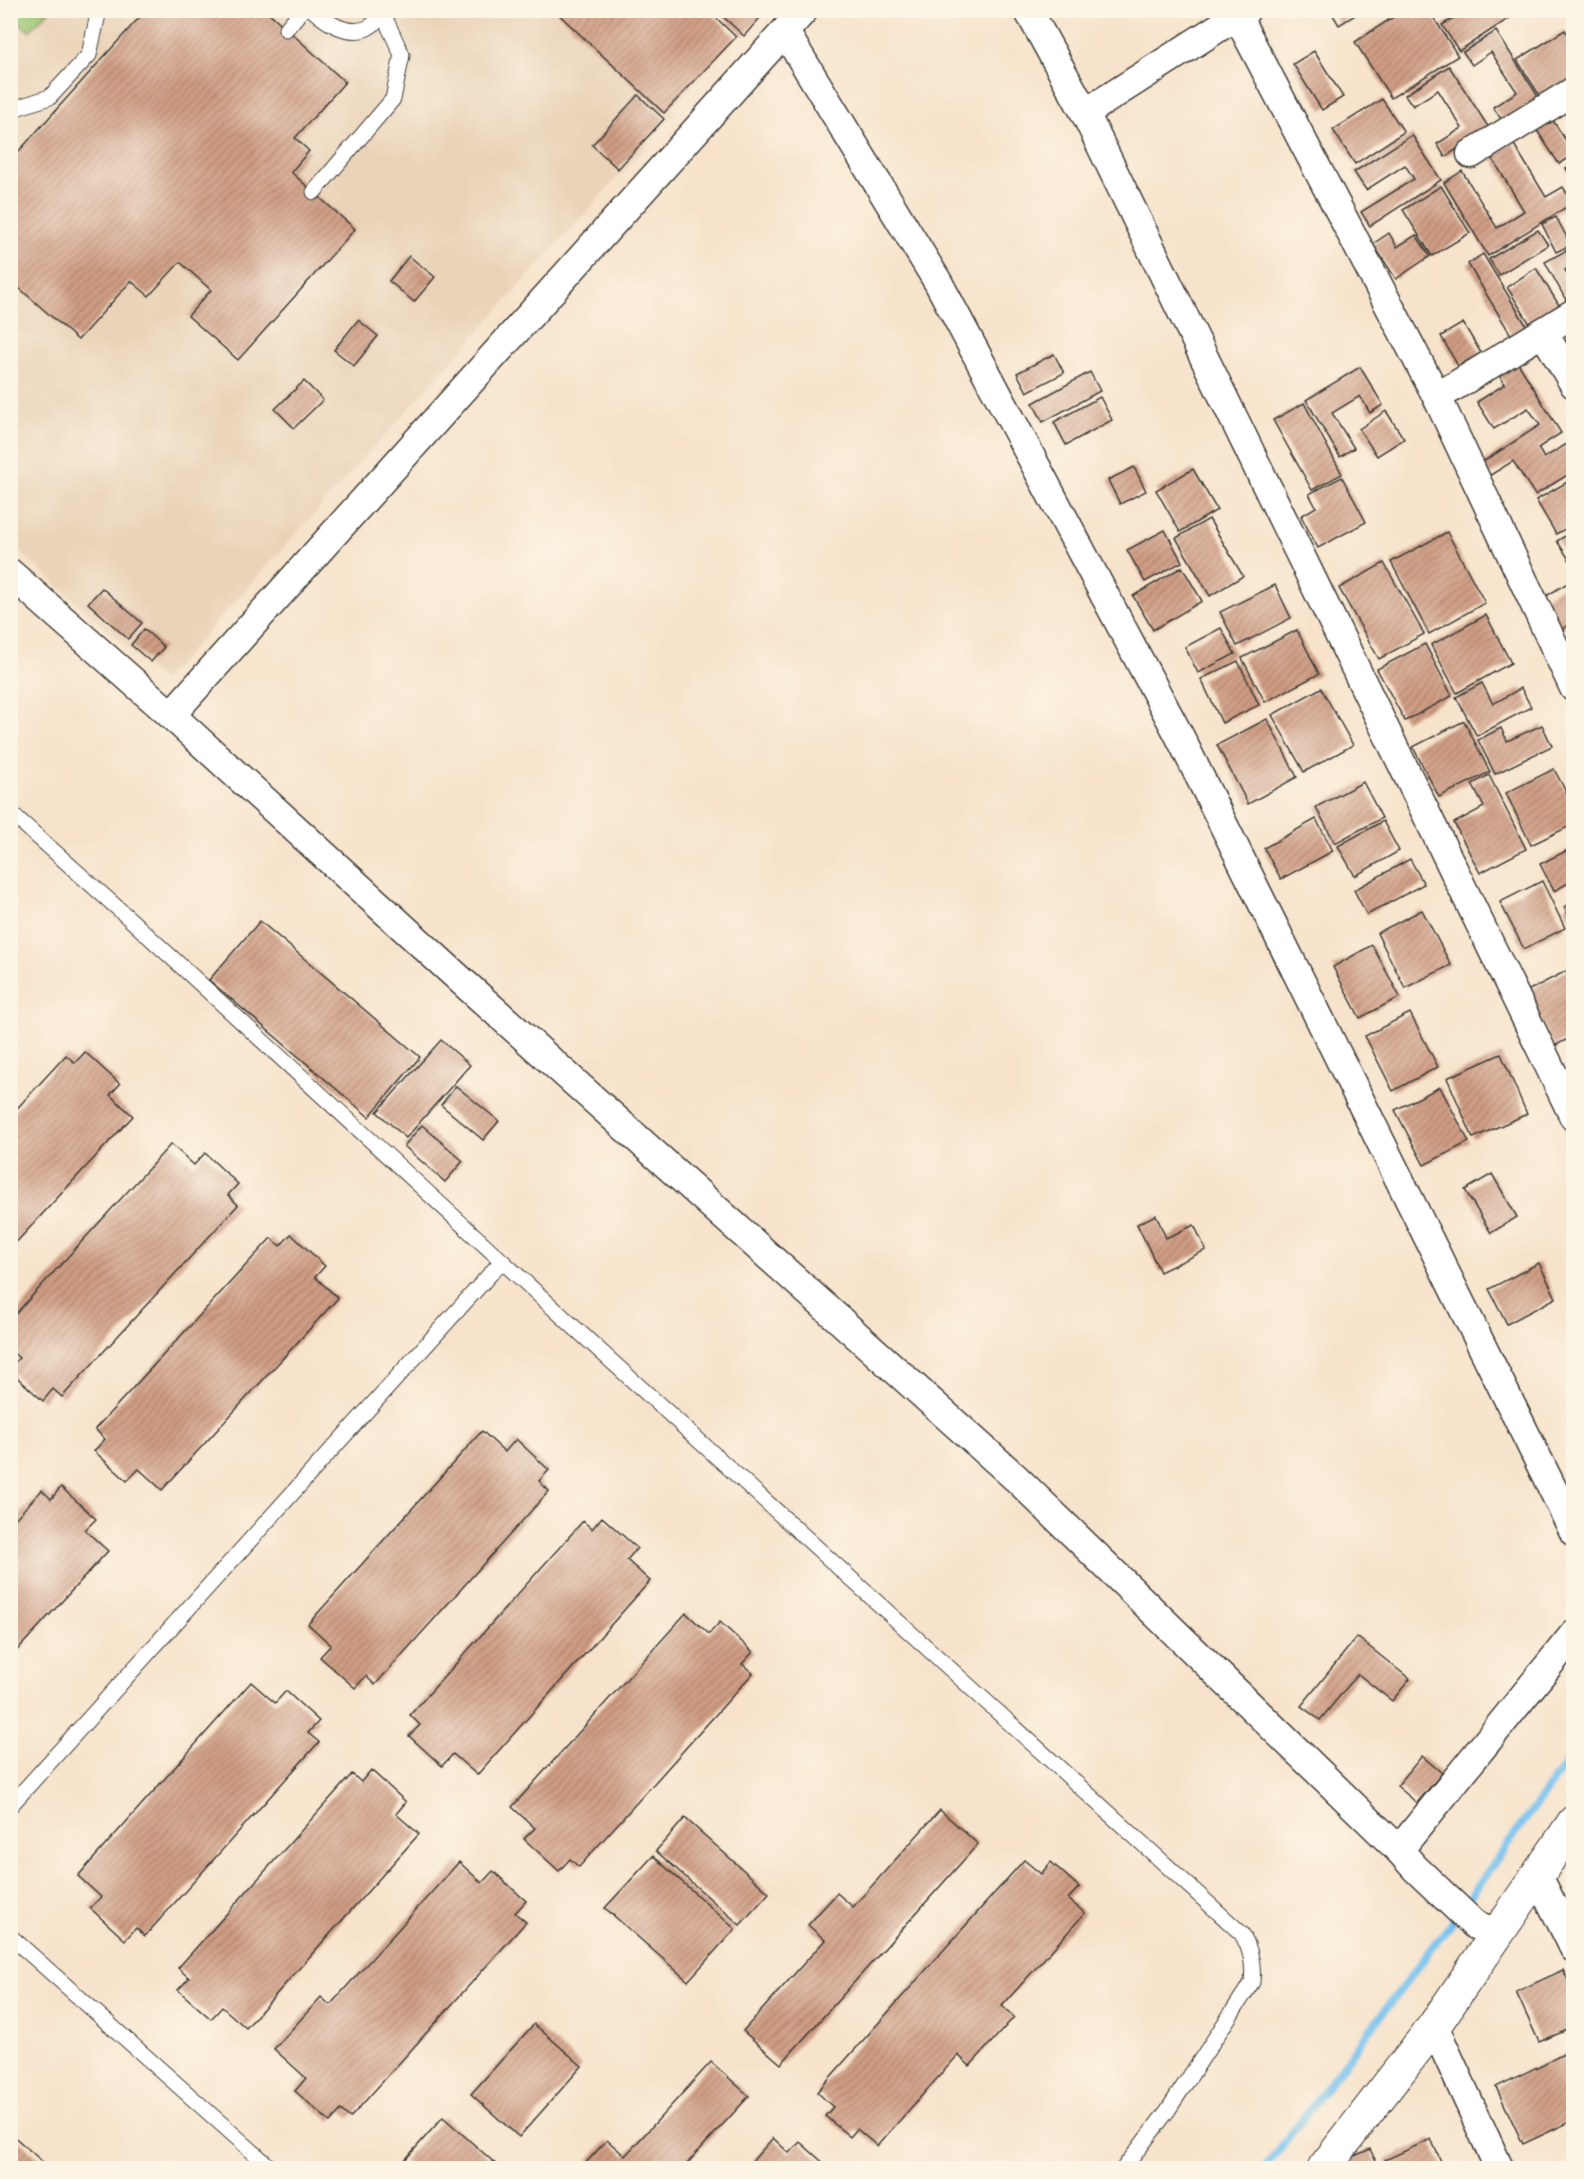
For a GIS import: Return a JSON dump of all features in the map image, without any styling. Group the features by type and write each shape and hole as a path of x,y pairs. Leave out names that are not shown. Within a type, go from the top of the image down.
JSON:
{"street":[{"path":"171,715 804,10"},
{"path":"1028,10 1085,112 1574,1117"},
{"path":"1085,112 1239,12 1437,396 1574,688"},
{"path":"784,32 938,282 1180,736 1574,1532"},
{"path":"1471,154 1574,91"},
{"path":"1437,396 1574,313"},
{"path":"1543,332 1574,384"},
{"path":"10,573 171,715 465,984 1017,1479 1407,1859 1486,1928"},
{"path":"1407,1859 1574,1634"},
{"path":"1324,2169 1434,2026 1486,1928 1538,1876 1574,1822"},
{"path":"1538,1876 1574,1948"},
{"path":"1434,2026 1499,2169"}],"lane":[{"path":"10,110 50,97 89,55 99,10"},
{"path":"286,28 302,10"},
{"path":"313,10 327,23 351,31 366,29 381,13 402,55 393,99 314,192"},
{"path":"10,812 1242,1934 1254,1966 1252,1982 1168,2110 1124,2169"},
{"path":"10,1806 502,1262"},
{"path":"10,1936 271,2169"}],"shaded area":[{"path":"11,11 565,11 677,112 163,681 11,543"}],"green space":[{"path":"11,10 49,11 29,31"}],"building":[{"path":"146,10 266,10 345,82 295,138 309,151 291,172 355,229 238,360 188,316 211,290 180,262 149,296 131,281 78,340 10,280 10,161"},
{"path":"554,10 708,10 736,37 664,113"},
{"path":"716,10 767,10 744,36"},
{"path":"1330,10 1355,10 1357,14 1339,25"},
{"path":"1404,10 1429,10 1458,56 1391,98 1355,42"},
{"path":"1459,10 1518,10 1519,12 1459,51 1442,25 1461,14"},
{"path":"1565,30 1574,43 1574,78 1542,99 1517,60"},
{"path":"1496,31 1539,98 1503,122 1493,107 1517,92 1491,52 1472,65 1463,52"},
{"path":"1314,51 1343,97 1322,110 1293,64"},
{"path":"1449,66 1489,128 1445,157 1437,144 1462,128 1438,90 1413,106 1405,95"},
{"path":"638,95 664,119 618,169 592,145"},
{"path":"1382,99 1404,132 1355,164 1333,130"},
{"path":"1552,119 1574,153 1559,164 1536,129"},
{"path":"1412,135 1441,180 1370,226 1361,212 1414,179 1405,165 1366,190 1354,172"},
{"path":"1513,143 1546,197 1563,187 1573,203 1488,256 1444,183 1462,171 1497,228 1524,211 1491,156"},
{"path":"1574,164 1574,181 1566,168"},
{"path":"1441,186 1470,233 1432,256 1403,210"},
{"path":"1556,217 1571,245 1556,252 1542,224"},
{"path":"1538,230 1548,245 1499,275 1489,259"},
{"path":"1389,233 1397,247 1416,235 1430,256 1396,279 1373,244"},
{"path":"1567,250 1574,262 1574,265 1565,270 1574,285 1574,296 1566,300 1545,262"},
{"path":"1483,254 1526,325 1511,335 1468,264"},
{"path":"409,256 435,277 414,302 389,281"},
{"path":"1536,268 1559,305 1530,324 1507,287"},
{"path":"358,320 378,336 354,366 334,350"},
{"path":"1463,323 1481,353 1458,366 1441,336"},
{"path":"1574,323 1574,348 1570,350 1559,333"},
{"path":"1054,354 1064,373 1027,392 1017,373"},
{"path":"1515,358 1561,433 1538,448 1544,458 1570,442 1574,448 1574,471 1535,495 1513,461 1489,476 1481,463 1540,425 1528,408 1494,429 1477,402 1505,384 1496,370"},
{"path":"1360,367 1383,405 1370,413 1360,396 1332,413 1354,448 1340,457 1306,400"},
{"path":"1090,372 1100,391 1043,422 1033,403"},
{"path":"304,381 323,400 294,428 275,409"},
{"path":"1100,397 1112,420 1066,445 1054,422"},
{"path":"1304,403 1342,474 1312,490 1273,420"},
{"path":"1386,411 1404,439 1377,456 1359,429"},
{"path":"1134,467 1146,491 1120,504 1108,480"},
{"path":"1193,469 1217,510 1180,532 1156,490"},
{"path":"1342,477 1366,522 1318,548 1301,516 1316,507 1309,494"},
{"path":"1574,478 1574,524 1556,534 1536,500"},
{"path":"1209,519 1243,576 1210,596 1176,538"},
{"path":"1165,530 1182,562 1145,582 1127,550"},
{"path":"1447,532 1485,603 1429,634 1391,562"},
{"path":"1574,532 1574,567 1557,541"},
{"path":"1384,563 1424,634 1379,659 1339,588"},
{"path":"1182,567 1202,601 1153,630 1133,596"},
{"path":"1574,579 1574,622 1557,632 1538,601"},
{"path":"1275,585 1291,618 1237,646 1220,612"},
{"path":"102,588 142,623 128,639 88,603"},
{"path":"1486,615 1511,663 1457,693 1431,645"},
{"path":"1221,628 1235,654 1198,673 1185,647"},
{"path":"144,629 164,647 151,662 131,645"},
{"path":"1297,630 1319,674 1265,702 1242,658"},
{"path":"1425,644 1452,696 1405,721 1377,669"},
{"path":"1238,661 1259,705 1222,723 1201,679"},
{"path":"1482,683 1493,704 1521,688 1531,707 1477,736 1456,697"},
{"path":"1321,688 1353,745 1304,772 1272,715"},
{"path":"1267,719 1297,777 1248,804 1217,745"},
{"path":"1464,721 1490,772 1439,797 1413,747"},
{"path":"1542,725 1552,746 1495,774 1478,740 1501,728 1507,741"},
{"path":"1554,769 1574,807 1574,824 1531,845 1506,793"},
{"path":"1489,775 1526,849 1480,873 1454,823 1484,807 1472,784"},
{"path":"1363,782 1382,818 1335,843 1316,807"},
{"path":"1316,819 1333,851 1281,879 1264,848"},
{"path":"1383,821 1399,851 1355,876 1338,846"},
{"path":"1574,847 1574,880 1554,891 1540,864"},
{"path":"1410,859 1424,884 1367,915 1354,890"},
{"path":"1542,881 1565,928 1524,949 1500,902"},
{"path":"1574,901 1574,925 1564,907"},
{"path":"1422,910 1451,965 1405,988 1377,933"},
{"path":"260,921 420,1057 369,1117 209,980"},
{"path":"1372,945 1400,997 1360,1018 1333,967"},
{"path":"1574,967 1574,1036 1554,1046 1525,992"},
{"path":"1410,1013 1438,1067 1393,1091 1365,1036"},
{"path":"441,1040 470,1065 406,1138 377,1112"},
{"path":"85,1052 120,1084 110,1095 133,1116 10,1249 10,1116 66,1055 75,1063"},
{"path":"1501,1054 1527,1114 1473,1138 1447,1078"},
{"path":"456,1086 499,1121 483,1140 441,1105"},
{"path":"1440,1087 1469,1142 1424,1165 1395,1110"},
{"path":"422,1125 463,1161 445,1182 404,1146"},
{"path":"171,1144 194,1165 205,1153 238,1184 228,1195 238,1205 62,1397 53,1389 43,1401 10,1371 10,1367 19,1358 10,1350 10,1320"},
{"path":"1492,1174 1517,1217 1491,1233 1465,1190"},
{"path":"1156,1215 1166,1238 1194,1225 1206,1250 1160,1272 1137,1224"},
{"path":"291,1234 325,1266 315,1277 338,1298 162,1490 139,1469 127,1481 94,1451 105,1439 95,1429 271,1238 280,1246"},
{"path":"1539,1263 1556,1298 1507,1324 1489,1289"},
{"path":"482,1431 505,1452 516,1439 549,1470 539,1481 549,1491 375,1685 366,1676 355,1688 320,1657 331,1645 308,1624"},
{"path":"61,1487 96,1519 85,1530 108,1551 10,1658 10,1524 42,1490 51,1499"},
{"path":"602,1517 637,1548 627,1560 650,1581 477,1775 453,1754 442,1766 409,1736 420,1725 410,1715 583,1521 592,1529"},
{"path":"686,1613 709,1634 720,1622 753,1652 742,1664 753,1673 579,1867 570,1859 559,1871 524,1839 535,1828 512,1807"},
{"path":"1357,1637 1410,1679 1392,1701 1358,1674 1320,1720 1301,1706"},
{"path":"251,1682 275,1703 286,1691 319,1721 308,1733 319,1742 145,1936 136,1928 125,1940 90,1908 101,1897 78,1876"},
{"path":"1422,1756 1442,1773 1417,1803 1397,1786"},
{"path":"371,1770 406,1802 396,1814 419,1834 246,2028 222,2007 211,2019 178,1990 189,1978 178,1968 352,1774 361,1782"},
{"path":"940,1810 978,1844 781,2064 743,2031 825,1940 808,1925 837,1893 853,1907"},
{"path":"685,1818 769,1893 740,1925 656,1851"},
{"path":"653,1856 735,1929 688,1981 605,1908"},
{"path":"1024,1860 1041,1874 1051,1862 1079,1887 1068,1899 1085,1913 1002,2006 1014,2017 970,2066 958,2055 877,2146 857,2129 850,2137 825,2116 833,2107 817,2092"},
{"path":"459,1862 482,1883 493,1871 526,1901 515,1913 526,1922 350,2118 341,2110 330,2122 295,2091 306,2078 274,2049 321,1997 330,2005"},
{"path":"1563,1970 1574,1992 1574,2027 1539,2042 1516,1992"},
{"path":"534,2024 582,2066 519,2137 471,2094"},
{"path":"1574,2049 1574,2120 1523,2144 1496,2087"},
{"path":"711,2062 749,2096 683,2168 581,2168 607,2140 625,2156"},
{"path":"10,2093 17,2099 10,2106"},
{"path":"443,2117 497,2165 494,2168 413,2168 404,2161"},
{"path":"10,2133 44,2163 39,2168 10,2168"},
{"path":"773,2138 789,2153 800,2142 828,2167 746,2168"},
{"path":"1431,2139 1444,2168 1389,2168 1385,2160"},
{"path":"1370,2149 1379,2168 1352,2168 1348,2159"}],"waterway":[{"path":"1265,2168 1452,1922 1574,1752"}]}
